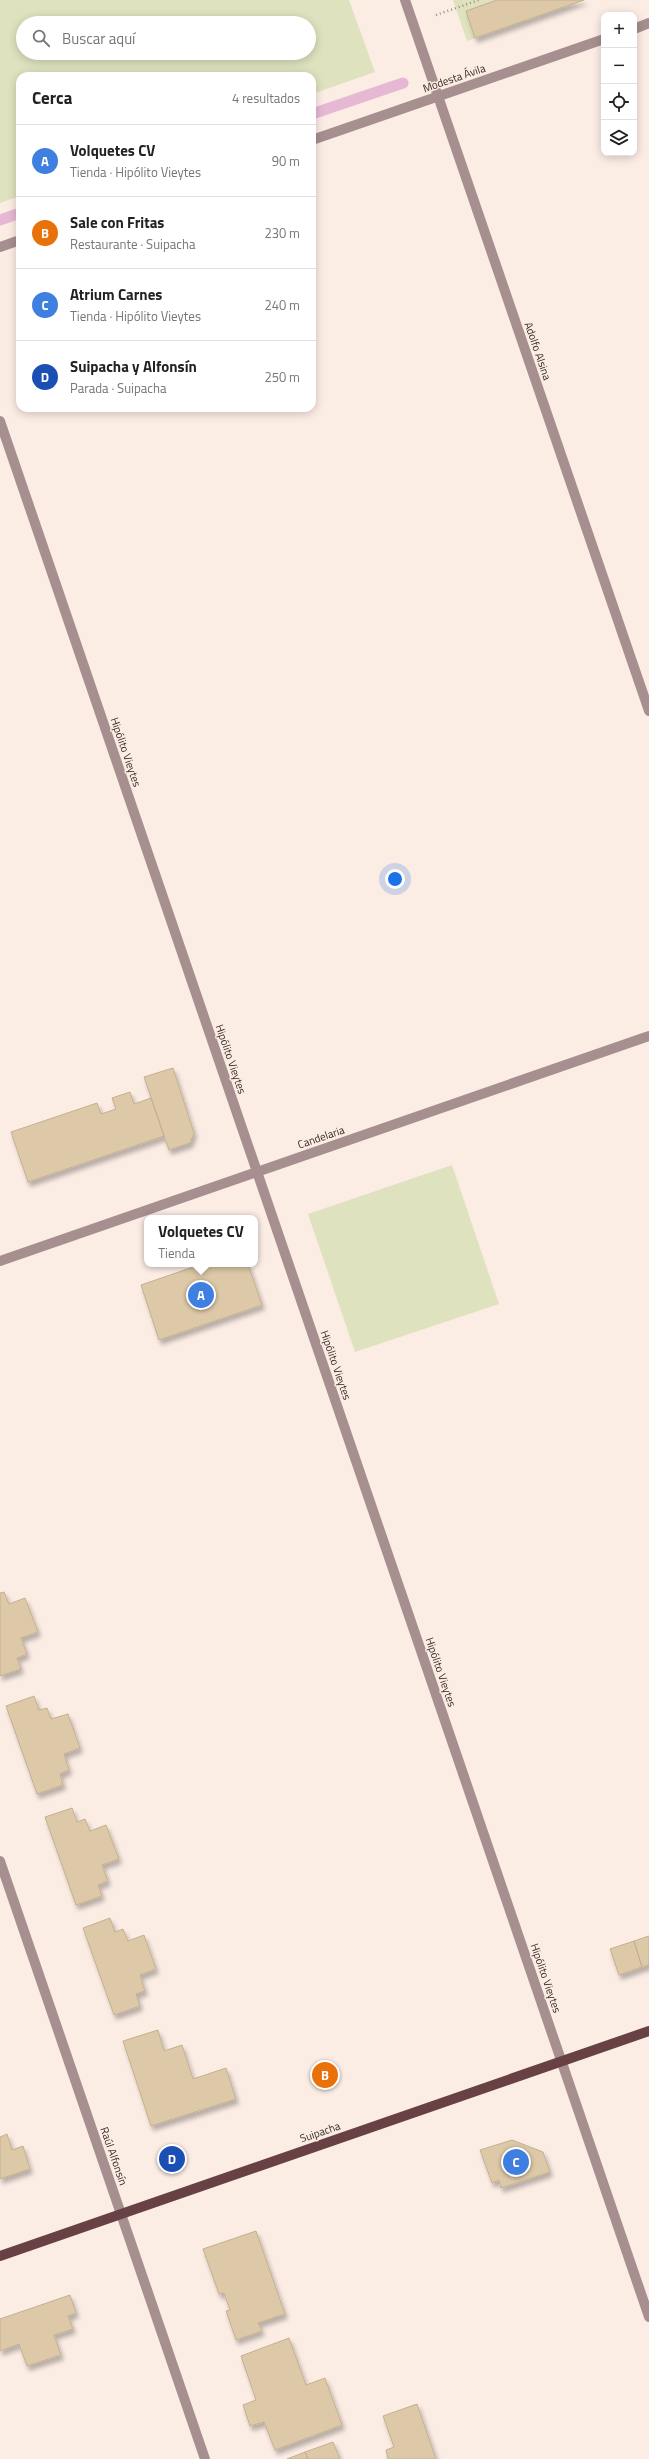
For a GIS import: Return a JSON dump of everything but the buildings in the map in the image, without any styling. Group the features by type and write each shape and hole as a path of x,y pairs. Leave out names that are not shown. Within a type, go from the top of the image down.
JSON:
{"main road":[{"name":"Suipacha","path":"0,2256 649,2031"}],"street":[{"name":"Adolfo Alsina","path":"404,0 649,711"},
{"path":"637,27 649,23"},
{"name":"Modesta Ávila","path":"316,139 601,40"},
{"path":"0,247 16,241"},
{"name":"Hipólito Vieytes","path":"0,421 649,2317"},
{"name":"Candelaria","path":"0,1261 649,1036"},
{"name":"Raúl Alfonsín","path":"0,1861 205,2459"}],"path":[{"path":"413,24 479,0"}],"green space":[{"path":"0,0 349,0 375,72 316,93 316,72 16,72 16,197 0,203"},
{"path":"453,0 584,0 467,41"},
{"path":"452,1165 499,1304 355,1352 308,1214"}],"waterway":[{"path":"316,113 403,83"},
{"path":"0,220 16,214"}],"place":[{"name":"Volquetes CV","path":"201,1295"},
{"name":"Sale con Fritas","path":"325,2075"},
{"name":"Suipacha y Alfonsín","path":"172,2159"},
{"name":"Atrium Carnes","path":"516,2162"}]}
